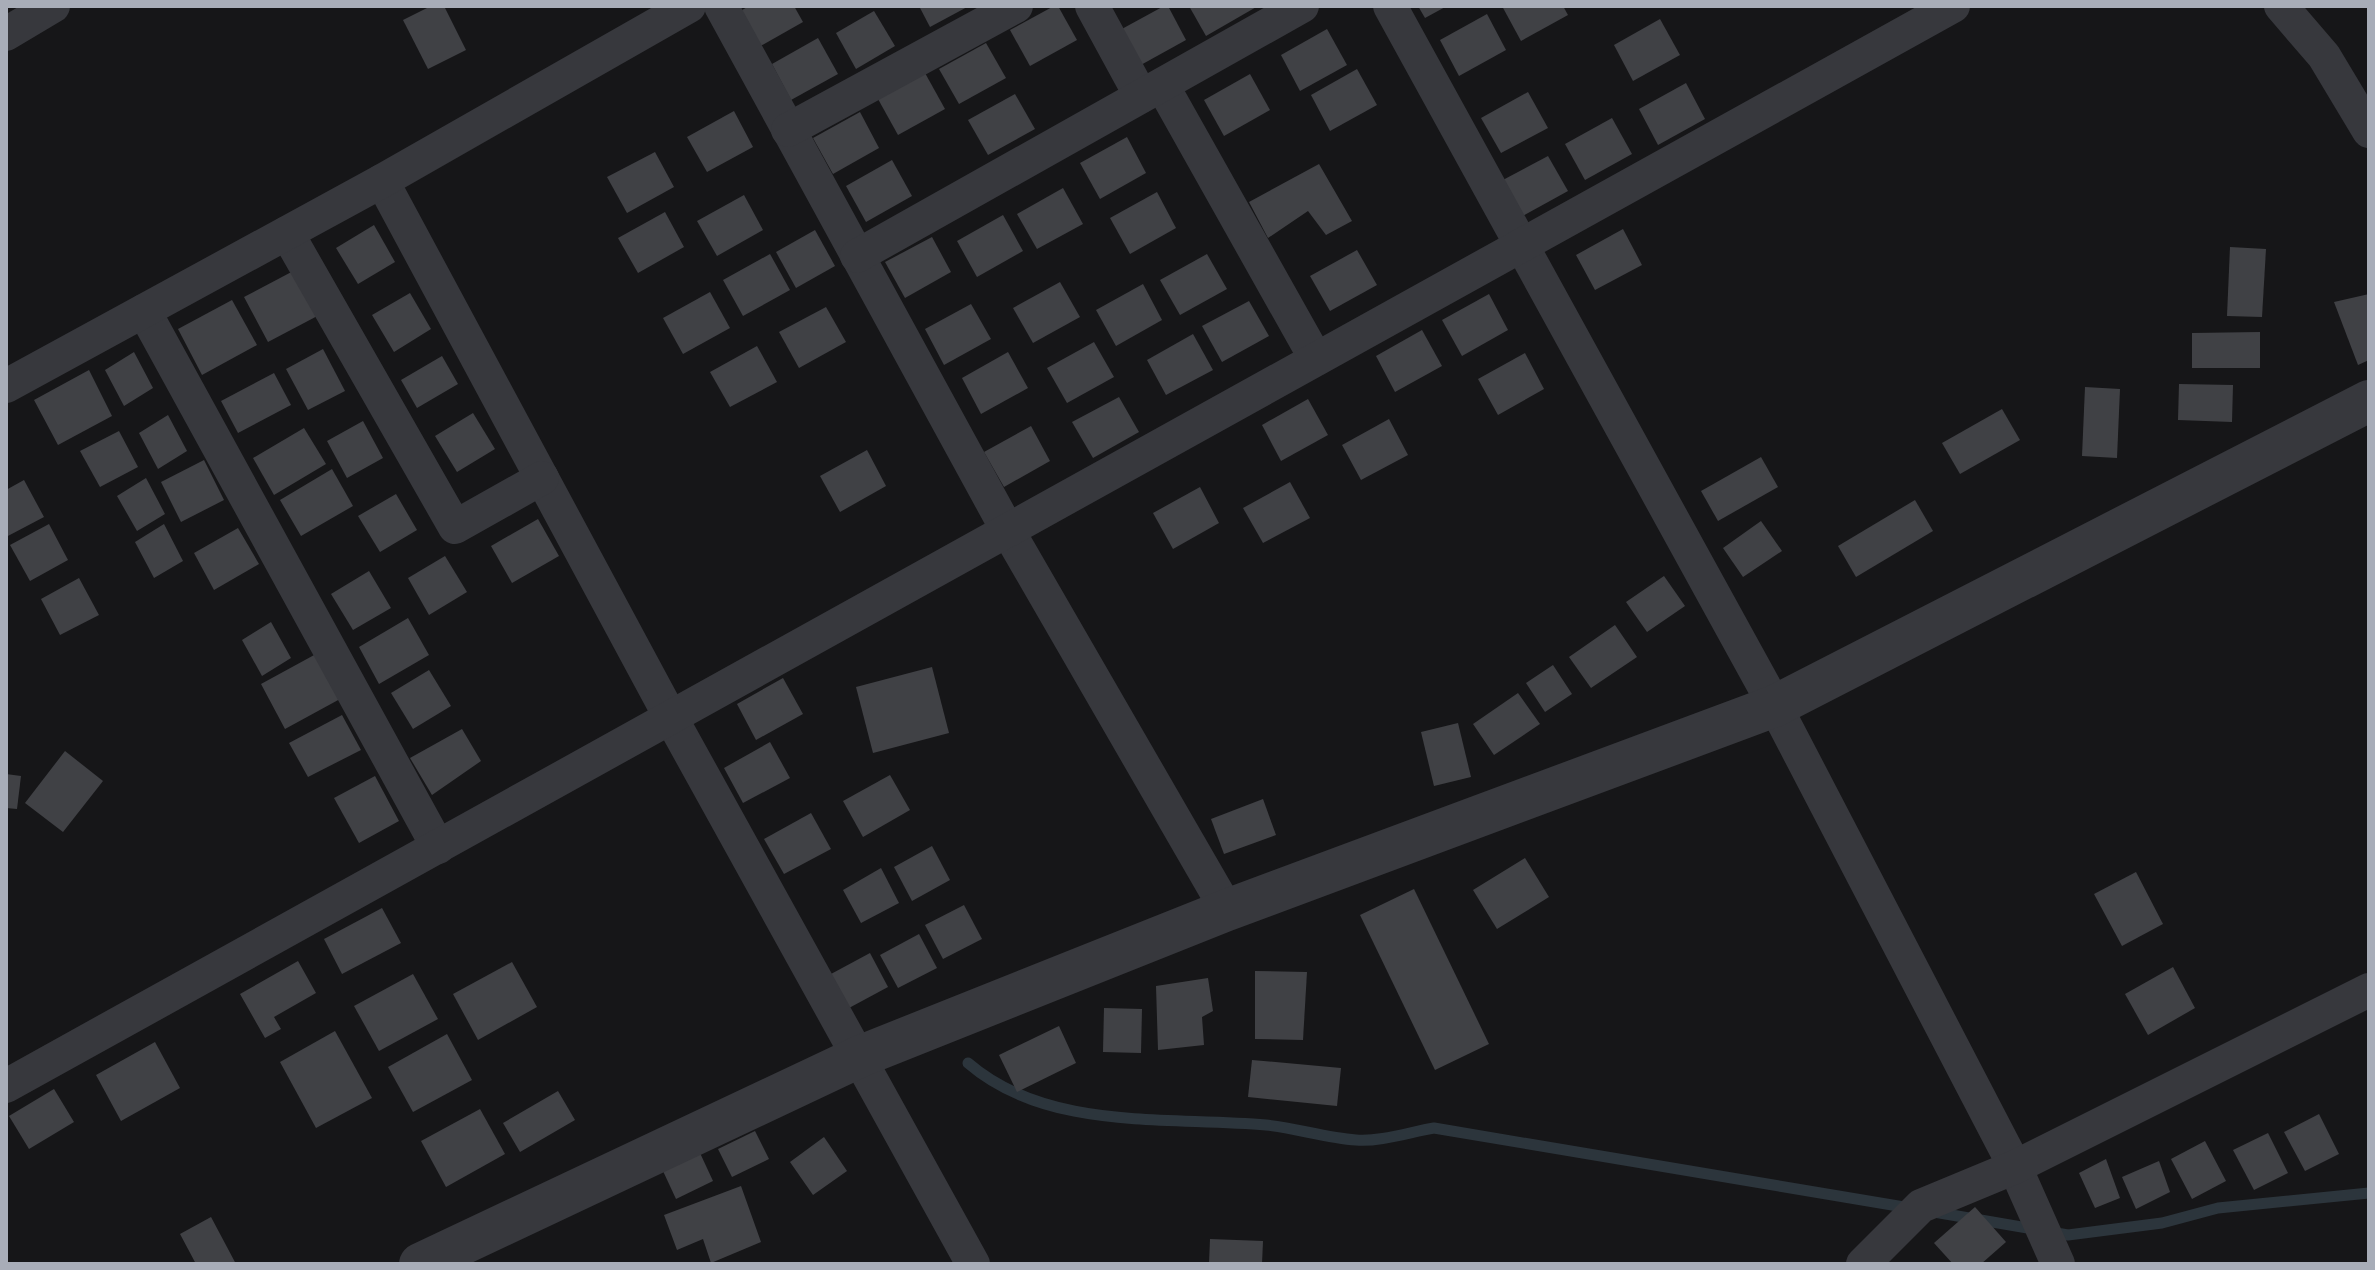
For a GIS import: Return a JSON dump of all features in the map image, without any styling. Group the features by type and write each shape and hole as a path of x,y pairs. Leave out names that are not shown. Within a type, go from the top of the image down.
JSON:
{"street":[{"path":"6,34 53,6"},
{"path":"6,386 382,181 689,6"},
{"path":"721,6 1008,531 1227,910"},
{"path":"788,130 1016,6"},
{"path":"1092,6 1152,90 1316,359"},
{"path":"857,256 1302,6"},
{"path":"1390,6 1775,706 2015,1167 2058,1264"},
{"path":"6,1086 1008,531 1521,242 1953,6"},
{"path":"2281,6 2324,56 2369,131"},
{"path":"382,181 671,718 861,1056 973,1264"},
{"path":"287,233 455,527 542,478"},
{"path":"144,311 438,847"},
{"path":"420,1264 861,1056 1227,910 1775,706 2369,401"},
{"path":"1863,1264 1921,1206 2015,1167 2369,990"}],"building":[{"path":"431,6 444,6 466,50 428,69 403,20"},
{"path":"749,6 794,6 803,22 757,48 737,13"},
{"path":"919,6 969,6 930,27"},
{"path":"1058,6 1077,40 1030,66 1010,30"},
{"path":"1168,6 1186,40 1139,66 1120,30"},
{"path":"1189,6 1258,6 1206,36"},
{"path":"1418,6 1447,6 1425,18"},
{"path":"1502,6 1563,6 1568,15 1521,41"},
{"path":"874,11 895,46 856,69 836,33"},
{"path":"1487,14 1506,50 1459,76 1440,40"},
{"path":"1660,19 1680,55 1633,81 1614,45"},
{"path":"1327,29 1347,65 1300,91 1281,55"},
{"path":"818,38 838,74 791,100 772,64"},
{"path":"986,43 1006,78 959,104 939,69"},
{"path":"1357,69 1377,105 1330,131 1311,95"},
{"path":"925,73 945,109 898,135 878,99"},
{"path":"1250,74 1270,110 1224,136 1204,100"},
{"path":"1686,83 1705,119 1658,145 1639,109"},
{"path":"1528,92 1548,128 1501,153 1481,118"},
{"path":"1015,94 1035,129 988,155 968,120"},
{"path":"734,111 753,147 707,172 687,137"},
{"path":"860,112 879,148 833,174 813,138"},
{"path":"1612,118 1632,154 1585,180 1565,144"},
{"path":"1127,137 1146,173 1100,199 1080,163"},
{"path":"655,152 674,187 627,213 607,177"},
{"path":"1548,156 1568,191 1521,217 1501,181"},
{"path":"892,160 912,196 866,222 846,186"},
{"path":"1319,164 1352,221 1326,235 1308,211 1268,238 1249,202"},
{"path":"1063,188 1083,224 1037,249 1017,214"},
{"path":"1157,192 1176,228 1130,254 1110,218"},
{"path":"744,195 763,230 717,256 697,221"},
{"path":"665,212 684,247 638,273 618,238"},
{"path":"1003,215 1023,251 977,277 957,241"},
{"path":"374,225 395,262 358,284 336,248"},
{"path":"1623,229 1642,265 1595,290 1576,255"},
{"path":"815,230 835,266 796,288 776,252"},
{"path":"932,237 951,272 905,298 885,262"},
{"path":"2230,247 2266,249 2262,317 2227,316"},
{"path":"1357,250 1377,285 1330,311 1310,276"},
{"path":"770,254 790,290 743,316 723,280"},
{"path":"1207,254 1227,289 1180,315 1160,280"},
{"path":"299,268 323,313 268,342 244,297"},
{"path":"1060,282 1080,317 1033,343 1013,308"},
{"path":"1143,284 1162,320 1116,346 1096,310"},
{"path":"710,292 730,328 683,354 663,318"},
{"path":"410,293 431,329 394,352 372,315"},
{"path":"1489,294 1508,330 1462,356 1442,320"},
{"path":"2369,294 2369,360 2358,365 2334,302"},
{"path":"232,300 257,345 202,375 178,329"},
{"path":"1249,301 1269,336 1222,362 1202,326"},
{"path":"971,304 991,339 944,365 925,329"},
{"path":"826,307 846,342 799,368 779,332"},
{"path":"1422,330 1442,366 1395,392 1376,356"},
{"path":"2260,332 2260,368 2192,368 2192,333"},
{"path":"1193,334 1213,370 1166,395 1147,360"},
{"path":"1094,342 1114,377 1067,403 1047,368"},
{"path":"757,346 777,382 730,407 710,372"},
{"path":"323,349 345,391 308,410 286,369"},
{"path":"134,352 153,388 124,406 105,370"},
{"path":"1008,352 1028,388 981,414 962,378"},
{"path":"1525,353 1544,389 1498,415 1478,379"},
{"path":"442,356 458,384 417,408 401,380"},
{"path":"89,370 112,416 58,445 34,400"},
{"path":"274,373 291,405 238,433 221,401"},
{"path":"2179,384 2233,385 2232,422 2178,420"},
{"path":"2085,387 2120,389 2117,458 2082,456"},
{"path":"1119,397 1139,432 1093,458 1072,422"},
{"path":"1308,399 1328,435 1281,461 1262,425"},
{"path":"2002,409 2020,440 1960,474 1942,443"},
{"path":"473,413 495,449 457,472 435,436"},
{"path":"168,415 187,451 158,469 139,433"},
{"path":"1389,419 1408,455 1361,480 1342,445"},
{"path":"363,421 383,458 347,478 327,441"},
{"path":"1031,426 1050,461 1004,487 984,452"},
{"path":"304,428 326,464 274,495 253,458"},
{"path":"119,431 138,467 100,487 80,451"},
{"path":"867,450 886,486 840,512 820,476"},
{"path":"1761,457 1778,487 1718,521 1701,491"},
{"path":"204,460 224,500 181,522 161,482"},
{"path":"332,469 353,506 301,536 280,500"},
{"path":"146,478 165,514 137,531 117,496"},
{"path":"24,480 44,517 6,537 6,490"},
{"path":"1290,482 1310,518 1263,543 1243,508"},
{"path":"1200,487 1219,523 1173,549 1153,513"},
{"path":"396,494 417,530 380,552 358,516"},
{"path":"1915,500 1933,531 1856,577 1838,546"},
{"path":"538,519 559,556 512,583 491,546"},
{"path":"1761,521 1782,551 1743,577 1723,548"},
{"path":"49,524 68,560 30,581 10,545"},
{"path":"164,524 183,561 154,578 135,542"},
{"path":"238,528 259,564 214,590 194,553"},
{"path":"445,556 467,592 429,615 408,578"},
{"path":"369,571 391,608 353,630 331,594"},
{"path":"1664,576 1685,606 1647,632 1626,602"},
{"path":"79,578 99,615 60,635 41,599"},
{"path":"408,618 429,655 379,684 359,647"},
{"path":"271,622 291,658 262,676 242,640"},
{"path":"1615,625 1637,657 1591,688 1569,657"},
{"path":"316,654 340,699 285,729 261,684"},
{"path":"1553,665 1572,694 1545,712 1526,683"},
{"path":"932,667 949,733 873,753 856,687"},
{"path":"429,670 451,706 413,729 391,693"},
{"path":"783,678 803,714 756,740 737,704"},
{"path":"1518,693 1540,724 1494,755 1473,724"},
{"path":"342,715 361,750 308,777 289,743"},
{"path":"1458,723 1471,777 1434,786 1421,732"},
{"path":"462,729 481,761 432,795 410,758"},
{"path":"770,742 790,778 743,803 724,768"},
{"path":"65,751 103,781 63,832 25,803"},
{"path":"6,774 21,776 17,809 6,808"},
{"path":"890,775 910,810 863,837 843,801"},
{"path":"375,776 399,821 359,843 334,798"},
{"path":"1263,799 1276,835 1224,854 1211,819"},
{"path":"811,813 831,849 784,874 764,839"},
{"path":"932,846 950,880 912,901 894,867"},
{"path":"1525,858 1549,897 1497,929 1473,890"},
{"path":"881,868 899,903 861,923 843,890"},
{"path":"2136,872 2163,924 2122,946 2094,894"},
{"path":"1414,889 1489,1044 1435,1070 1360,915"},
{"path":"964,905 982,939 943,959 925,925"},
{"path":"382,908 401,943 342,974 324,939"},
{"path":"919,934 937,968 898,988 880,955"},
{"path":"870,953 888,987 849,1008 831,974"},
{"path":"298,961 316,993 274,1017 281,1029 265,1038 240,994"},
{"path":"512,962 537,1007 478,1040 453,994"},
{"path":"2173,967 2195,1008 2148,1035 2125,994"},
{"path":"1255,971 1307,972 1303,1040 1255,1039"},
{"path":"413,974 438,1019 379,1051 354,1006"},
{"path":"1208,978 1213,1011 1202,1017 1204,1045 1158,1050 1156,986"},
{"path":"1104,1008 1142,1009 1141,1053 1103,1052"},
{"path":"1059,1026 1076,1063 1017,1092 999,1055"},
{"path":"335,1031 372,1098 316,1128 280,1062"},
{"path":"447,1034 472,1080 413,1112 388,1067"},
{"path":"155,1042 180,1088 121,1121 96,1075"},
{"path":"1252,1060 1341,1068 1337,1106 1248,1097"},
{"path":"54,1089 74,1122 29,1149 9,1116"},
{"path":"558,1091 575,1120 520,1152 503,1123"},
{"path":"480,1109 505,1154 446,1187 421,1141"},
{"path":"2319,1114 2339,1154 2305,1171 2284,1132"},
{"path":"755,1131 769,1159 732,1177 718,1149"},
{"path":"2268,1133 2288,1173 2254,1190 2233,1150"},
{"path":"824,1137 847,1171 813,1195 790,1162"},
{"path":"2205,1141 2226,1181 2192,1199 2171,1159"},
{"path":"700,1153 713,1181 676,1199 663,1171"},
{"path":"2106,1159 2120,1198 2095,1208 2079,1173"},
{"path":"2159,1161 2170,1192 2136,1209 2122,1177"},
{"path":"741,1186 761,1242 711,1263 703,1239 677,1250 664,1215"},
{"path":"1975,1207 2006,1242 1981,1264 1953,1264 1934,1243"},
{"path":"211,1217 236,1264 196,1264 180,1234"},
{"path":"1210,1239 1263,1241 1262,1264 1209,1264"}],"waterway":[{"path":"968,1063 1000,1085 1034,1101 1071,1111 1149,1120 1266,1125 1356,1140 1385,1138 1434,1128 1910,1208"},
{"path":"1934,1212 2068,1235 2162,1223 2218,1208 2369,1193"}]}
